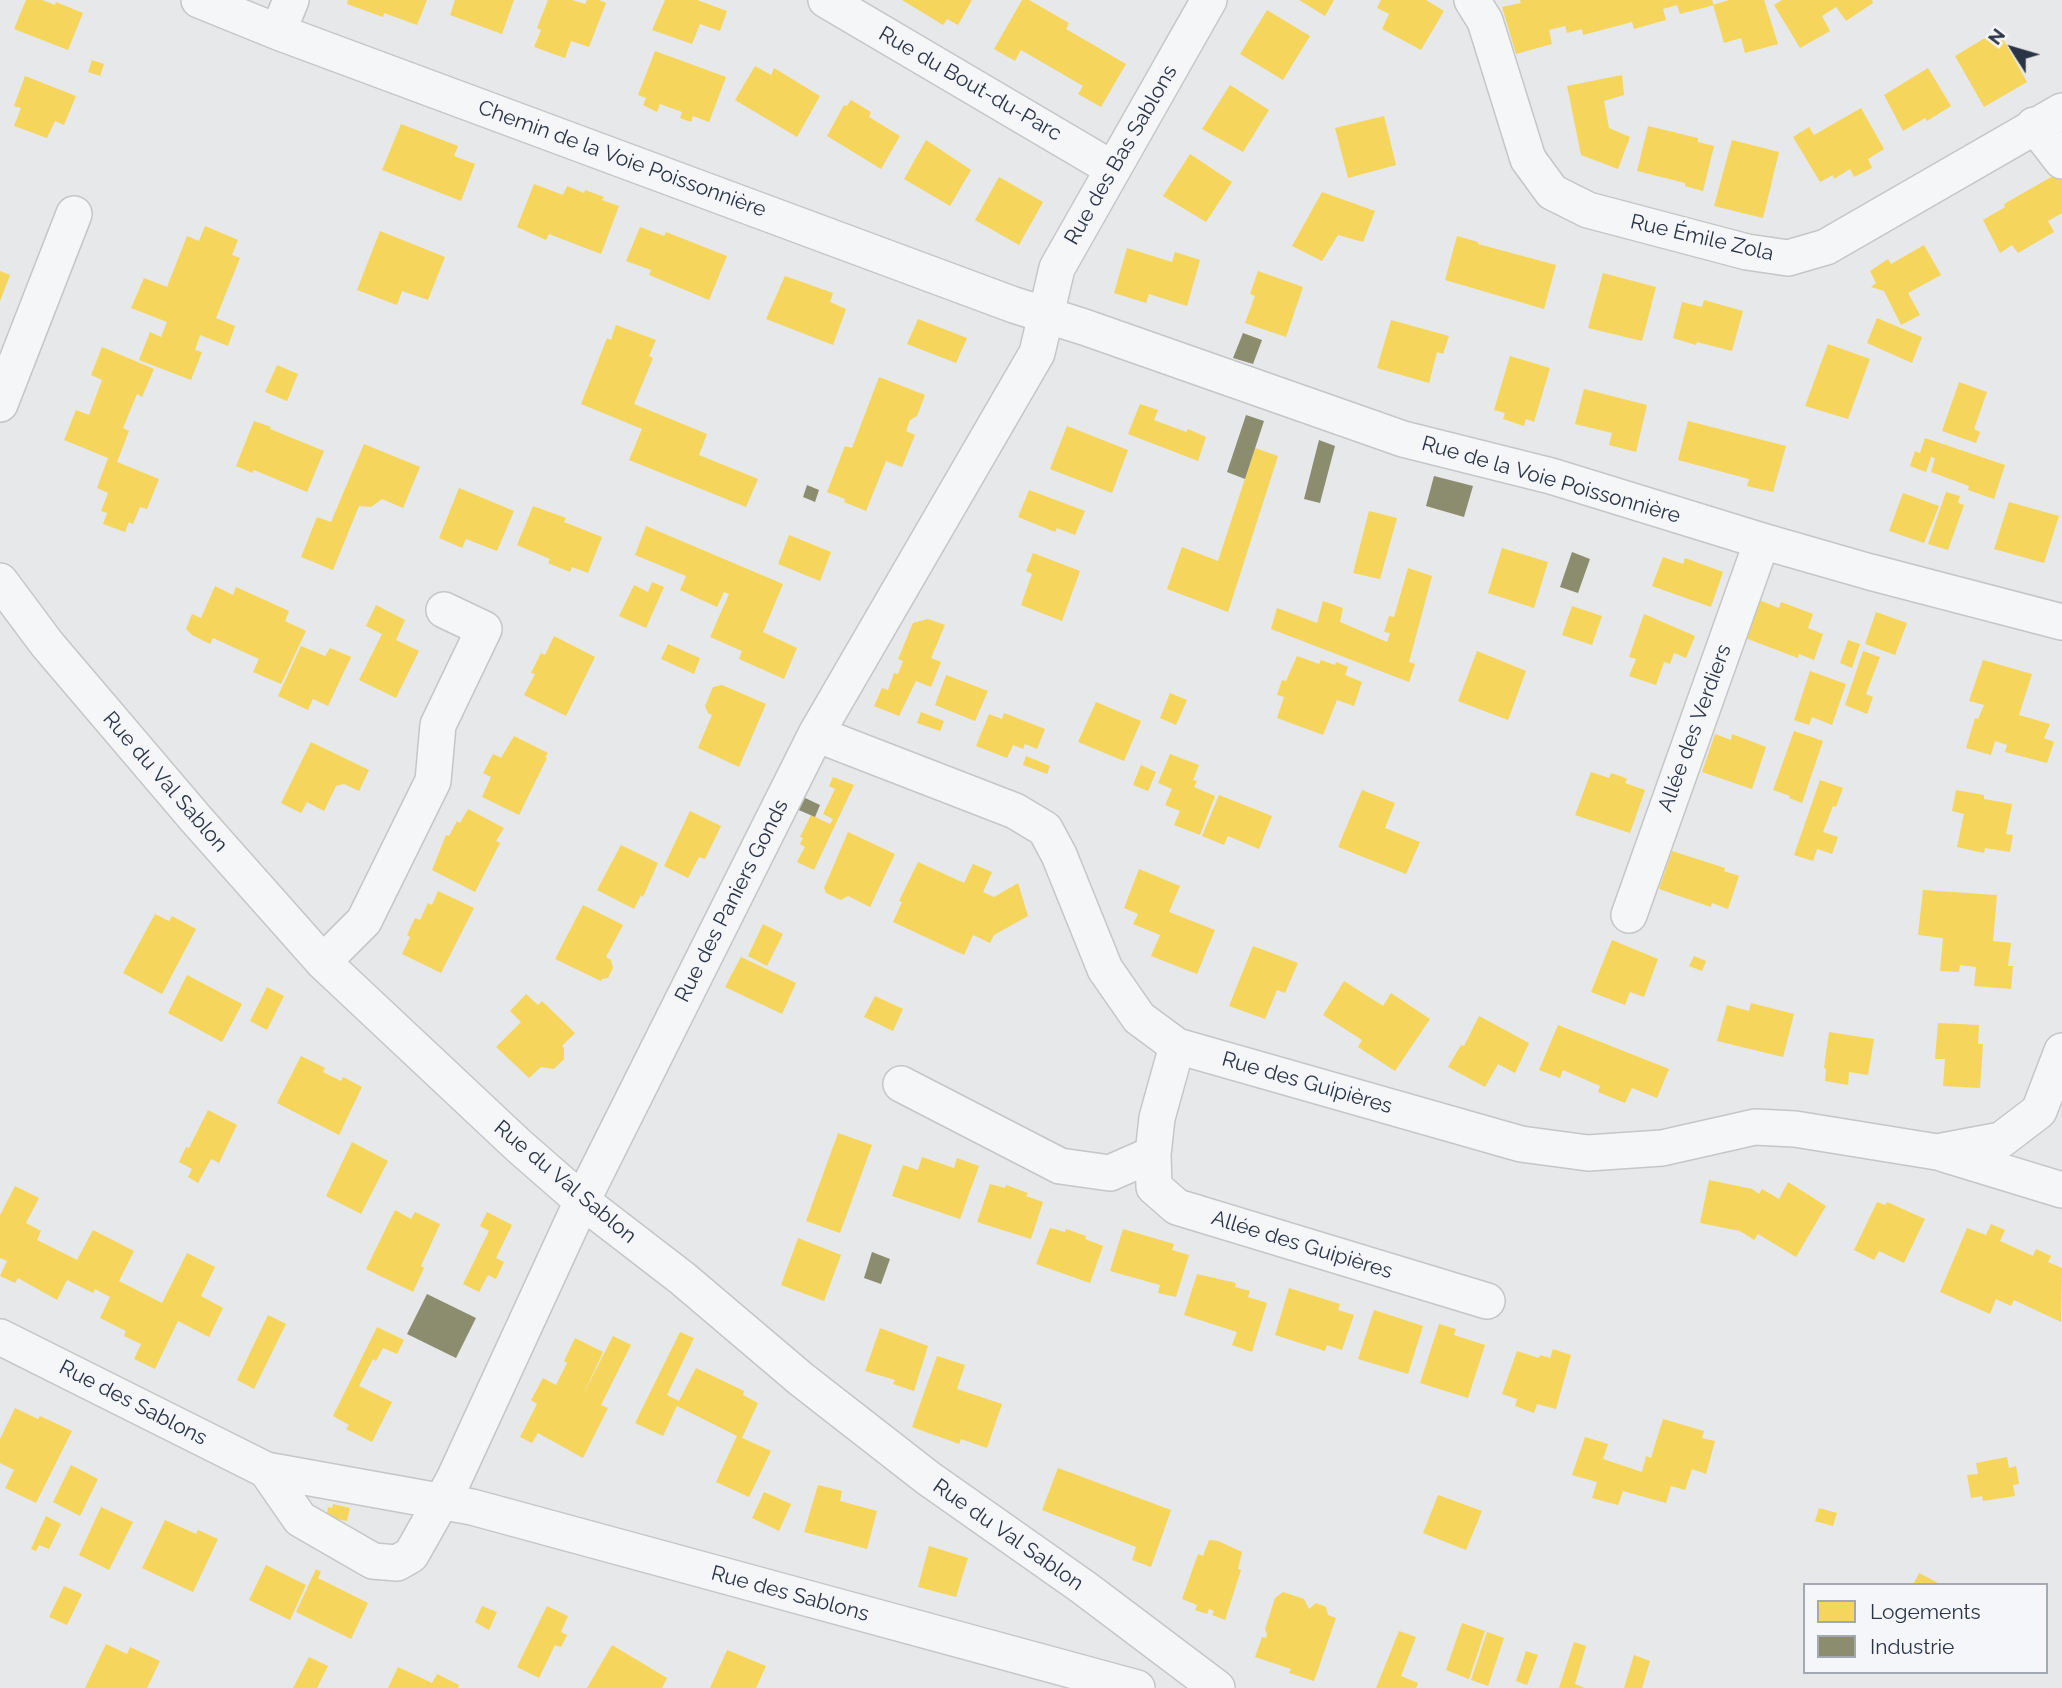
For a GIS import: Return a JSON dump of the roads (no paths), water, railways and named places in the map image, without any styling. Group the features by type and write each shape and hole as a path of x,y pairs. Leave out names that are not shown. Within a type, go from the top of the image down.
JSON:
{"street":[{"name":"Chemin de la Voie Poissonnière","path":"199,0 278,32 1046,316"},
{"path":"278,32 291,0"},
{"name":"Rue du Bout-du-Parc","path":"826,0 1113,169"},
{"name":"Rue des Bas Sablons","path":"1046,316 1057,268 1209,0"},
{"name":"Rue Émile Zola","path":"1472,0 1485,21 1528,159 1552,192 1588,210 1747,252 1787,258 1826,247 2048,118 2062,161"},
{"path":"0,404 74,214"},
{"name":"Rue de la Voie Poissonnière","path":"1046,316 1403,439 1551,476 1762,541 2062,622"},
{"name":"Rue des Paniers Gonds","path":"443,1500 582,1201 816,734 1037,353 1046,316"},
{"name":"Allée des Verdiers","path":"1629,915 1762,541"},
{"name":"Rue du Val Sablon","path":"0,581 47,643 196,819 324,962 519,1146 582,1201 682,1279 801,1379 928,1478 1083,1587 1217,1688"},
{"path":"324,962 363,921 433,781 438,725 484,629 444,610"},
{"name":"Rue des Guipières","path":"816,734 1015,811 1045,830 1059,855 1105,969 1139,1018 1177,1046 1521,1144 1588,1153 1662,1148 1755,1127 1795,1129 1937,1152 2062,1190"},
{"name":"Allée des Guipières","path":"1177,1046 1157,1118 1153,1154 1154,1187 1177,1206 1487,1301"},
{"name":"Rue des Guipières","path":"1937,1152 2001,1140 2039,1111 2062,1051"},
{"path":"901,1084 1060,1166 1111,1173 1153,1154"},
{"name":"Rue des Sablons","path":"0,1337 266,1469 443,1500 1137,1688"},
{"name":"Rue des Sablons","path":"266,1469 300,1519 373,1561 397,1563 411,1555 443,1500"}]}
